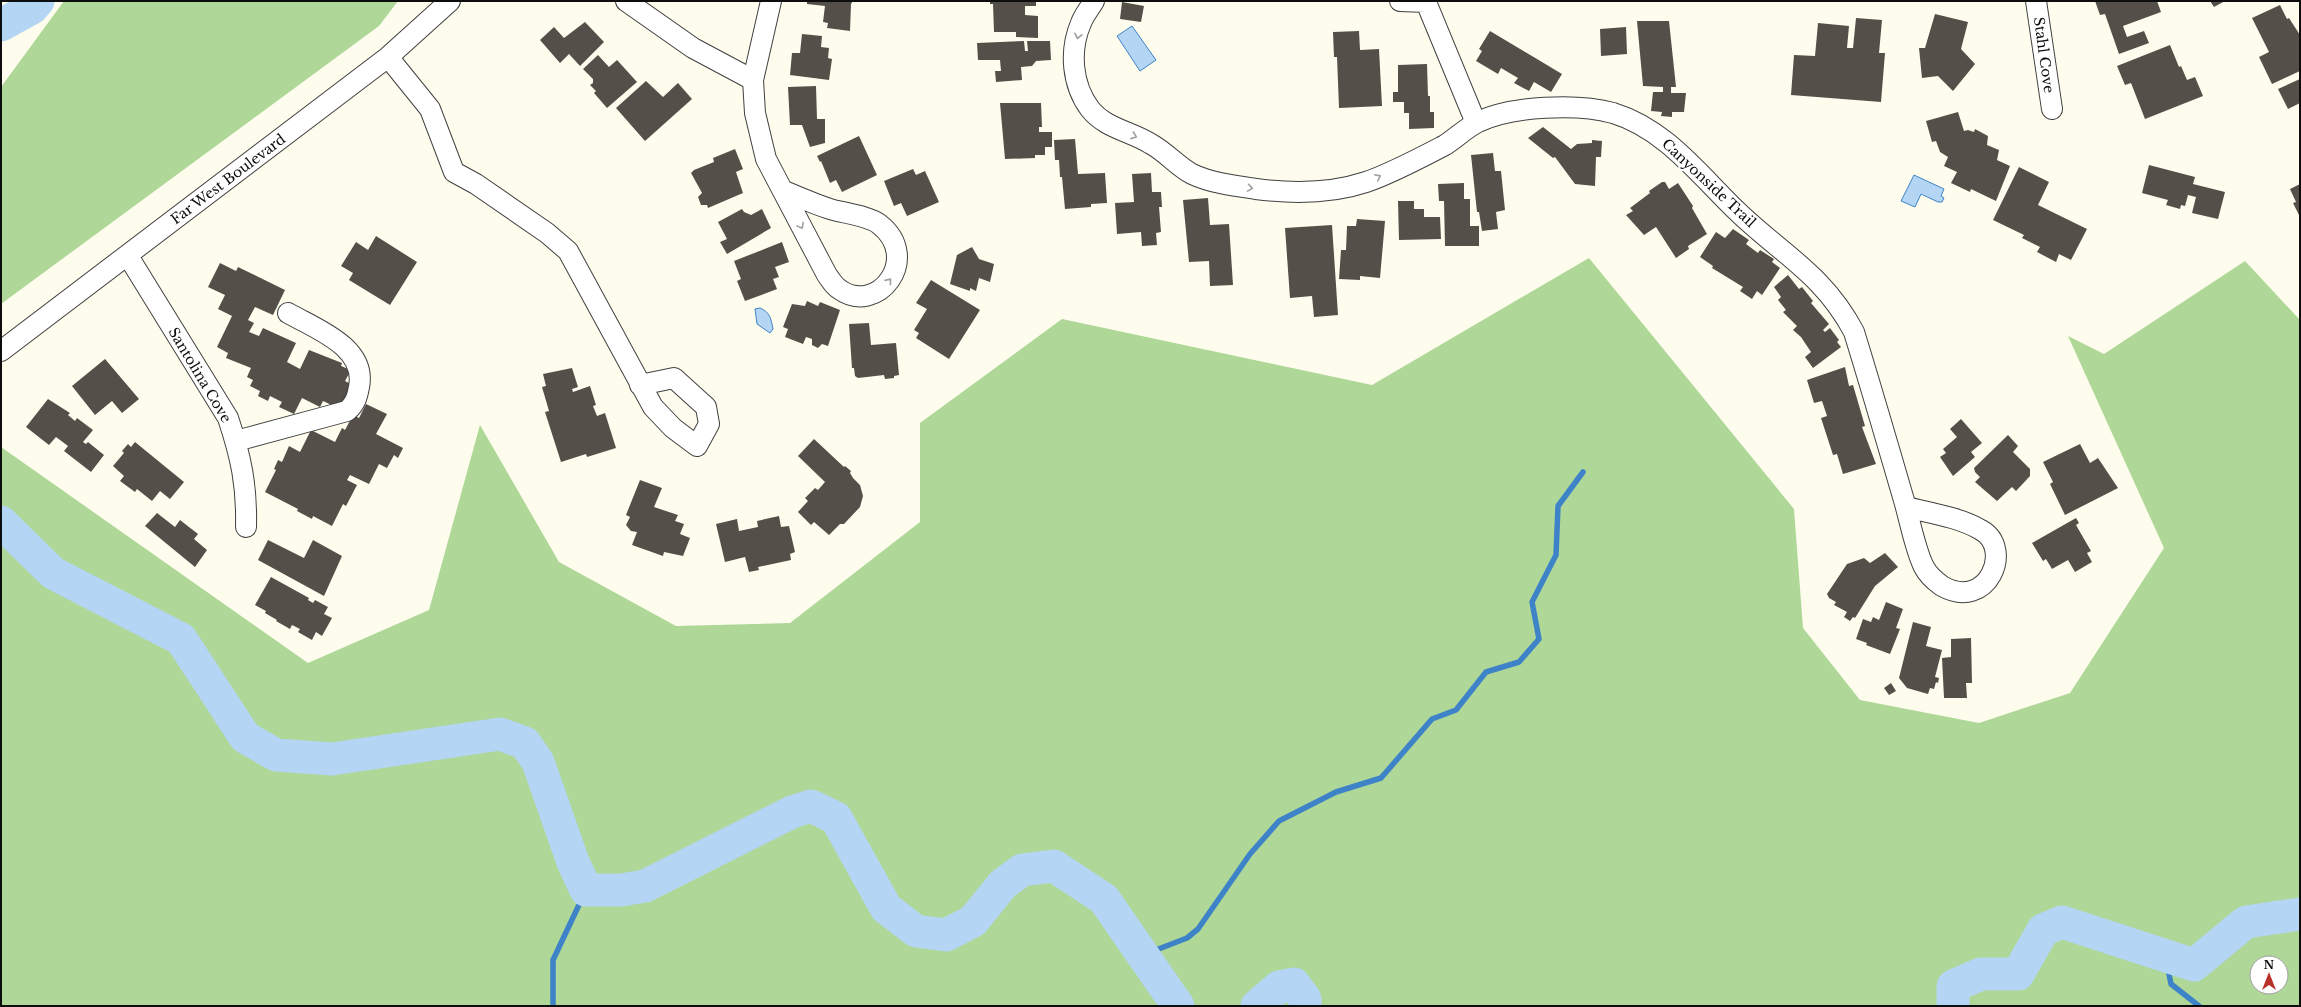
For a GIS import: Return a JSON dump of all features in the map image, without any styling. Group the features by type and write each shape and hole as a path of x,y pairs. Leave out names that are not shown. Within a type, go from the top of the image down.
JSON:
{"street":[{"name":"Far West Boulevard","path":"1,351 388,57 450,1"},
{"path":"626,1 693,48 753,80"},
{"path":"772,1 753,80 755,113 766,159 827,275 838,289 853,295 871,295 887,285 896,272 896,250 890,234 878,223 829,209 784,191"},
{"name":"Canyonside Trail","path":"1094,1 1080,24 1074,54 1074,77 1083,100 1097,118 1152,144 1192,174 1214,182 1283,192 1340,189 1369,181 1446,144 1476,123 1503,112 1583,108 1612,113 1643,126 1665,140 1740,214 1810,272 1841,307 1854,332 1906,507 1924,567 1934,581 1950,590 1967,592 1982,588 1992,574 1996,560 1992,542 1982,530 1949,518 1906,507"},
{"path":"1400,1 1427,2 1476,123"},
{"name":"Stahl Cove","path":"2036,1 2052,109"},
{"path":"388,57 430,109 454,172 476,184 547,233 568,251 640,384"},
{"name":"Santolina Cove","path":"128,256 228,418 236,441 246,492 246,527"},
{"path":"236,441 347,411 355,403 360,373 358,364 343,345 288,313"}],"green space":[{"path":"64,1 398,1 379,26 1,304 1,87"},
{"path":"1589,258 1794,509 1803,628 1860,700 1979,723 2070,693 2164,548 2068,336 2104,354 2245,261 2300,320 2300,1006 1,1006 1,447 308,663 429,610 480,425 559,562 676,626 790,623 920,522 920,423 1062,319 1372,385"}],"water":[{"path":"1132,26 1156,60 1140,71 1117,36"},
{"path":"1914,175 1944,189 1941,196 1944,198 1942,202 1938,202 1921,194 1915,207 1901,201"},
{"path":"760,308 768,314 771,319 773,329 770,333 757,324 755,309"}],"building":[{"path":"807,1 853,1 851,4 850,31 827,28 828,23 823,22 825,6 807,4"},
{"path":"990,1 1036,1 1036,6 1025,6 1025,15 1038,16 1038,38 1016,37 1016,32 994,32 993,4 990,4"},
{"path":"2095,1 2157,1 2161,12 2123,26 2127,37 2144,31 2149,43 2119,54 2105,14 2100,15"},
{"path":"2210,1 2225,1 2214,7"},
{"path":"1122,2 1144,6 1141,22 1120,19"},
{"path":"2280,5 2287,19 2289,18 2300,35 2300,71 2272,84 2259,57 2269,52 2252,18"},
{"path":"1935,14 1968,22 1961,49 1975,64 1953,91 1938,76 1922,78 1919,48 1925,48"},
{"path":"1856,18 1882,20 1879,53 1885,53 1881,102 1791,95 1794,55 1815,56 1818,23 1849,26 1847,48 1853,48"},
{"path":"1637,21 1669,21 1676,87 1671,87 1671,93 1686,93 1684,112 1672,112 1672,117 1661,116 1662,112 1651,111 1653,92 1663,92 1663,87 1643,86"},
{"path":"585,22 604,42 580,66 569,54 560,63 540,40 554,27 564,38"},
{"path":"1626,27 1627,54 1601,56 1600,29"},
{"path":"1359,31 1360,50 1379,49 1382,106 1339,108 1337,57 1334,57 1333,32"},
{"path":"1490,31 1562,74 1551,92 1534,82 1529,91 1514,83 1518,78 1501,68 1498,74 1476,61 1482,51 1479,49"},
{"path":"802,34 822,36 821,47 829,48 828,58 832,59 829,80 790,75 792,53 800,53"},
{"path":"1024,41 1025,51 1028,51 1027,41 1050,41 1051,60 1036,61 1032,66 1021,67 1022,80 996,82 995,71 1001,71 1000,60 978,60 977,43"},
{"path":"2170,45 2179,67 2181,66 2187,80 2195,77 2203,96 2145,119 2131,83 2125,85 2117,66"},
{"path":"598,55 609,67 617,60 637,82 607,108 594,93 596,91 590,85 593,83 593,79 583,69"},
{"path":"1427,64 1428,96 1430,96 1430,112 1434,112 1434,128 1409,129 1409,113 1404,113 1404,102 1393,102 1393,92 1398,92 1398,65"},
{"path":"2300,79 2300,103 2288,109 2278,89"},
{"path":"646,81 663,97 678,83 692,99 645,141 616,108"},
{"path":"816,86 817,119 825,119 825,143 810,147 802,125 790,125 788,87"},
{"path":"1000,103 1041,103 1042,127 1039,127 1039,132 1052,132 1052,147 1045,147 1045,155 1035,155 1035,158 1005,159"},
{"path":"1958,112 1964,131 1968,130 1974,132 1975,129 1988,136 1987,145 1999,150 1997,160 2010,166 1996,201 1971,189 1970,192 1951,183 1957,172 1944,166 1948,157 1940,152 1936,141 1932,142 1926,121"},
{"path":"1543,127 1571,149 1577,144 1592,143 1592,140 1602,141 1601,157 1596,157 1595,186 1575,184 1555,157 1553,158 1528,138"},
{"path":"859,136 877,175 842,192 836,180 830,183 821,161 820,162 817,156"},
{"path":"1075,139 1078,174 1105,173 1107,203 1091,204 1091,207 1065,209 1059,160 1055,160 1054,140"},
{"path":"735,149 743,169 736,172 743,193 708,208 707,205 701,205 698,197 702,193 691,173 694,170 714,162 713,158"},
{"path":"1493,153 1495,171 1501,171 1505,210 1496,212 1498,229 1482,231 1479,212 1477,212 1471,155"},
{"path":"2149,165 2195,177 2193,184 2225,192 2218,219 2192,213 2196,197 2188,195 2185,206 2181,205 2180,209 2166,205 2168,200 2142,193"},
{"path":"2019,167 2049,182 2038,205 2087,229 2071,260 2059,254 2056,262 2037,252 2040,247 2022,238 2024,235 1993,220"},
{"path":"913,169 916,175 925,171 939,202 907,216 901,203 894,206 884,181"},
{"path":"1151,173 1152,192 1161,192 1162,207 1159,207 1161,232 1156,233 1157,245 1142,246 1141,232 1117,234 1115,203 1134,202 1132,174"},
{"path":"1662,182 1665,182 1669,189 1678,183 1693,206 1692,208 1707,234 1688,246 1689,249 1676,258 1656,227 1644,235 1626,215 1633,211 1630,208 1650,193 1649,191"},
{"path":"1464,183 1464,199 1470,199 1470,226 1479,226 1479,246 1445,246 1444,201 1439,201 1438,184"},
{"path":"2300,184 2300,217 2293,203 2296,202 2290,189"},
{"path":"1208,198 1210,225 1229,224 1233,285 1210,286 1209,261 1189,262 1183,200"},
{"path":"1398,201 1414,201 1414,209 1424,209 1424,217 1440,217 1441,239 1399,240"},
{"path":"742,209 744,212 751,215 762,209 771,228 727,254 720,242 727,239 718,222"},
{"path":"1357,219 1385,221 1380,278 1360,276 1360,280 1339,279 1341,250 1346,250 1347,226 1356,226"},
{"path":"1332,225 1338,315 1314,317 1312,296 1290,298 1285,228"},
{"path":"1733,229 1749,240 1746,244 1758,253 1760,250 1774,259 1772,262 1780,268 1762,295 1757,291 1752,299 1740,291 1743,287 1712,268 1713,266 1700,257 1716,232 1725,238"},
{"path":"376,236 417,262 390,305 349,280 353,273 341,266 356,242 368,250"},
{"path":"782,242 789,262 775,267 779,277 773,279 777,289 745,301 737,281 741,279 734,261"},
{"path":"972,247 979,259 994,264 990,282 979,278 976,291 970,288 970,291 950,284 957,255"},
{"path":"220,263 236,271 238,267 285,290 273,315 255,307 248,320 254,323 249,332 259,336 263,328 296,343 287,362 300,369 309,350 342,363 341,366 351,370 345,381 351,384 340,409 323,401 320,407 302,398 294,414 279,407 282,402 270,396 268,401 258,396 260,391 250,386 253,380 247,377 251,368 226,358 228,353 217,347 232,316 218,309 225,295 208,287"},
{"path":"1788,275 1799,289 1802,287 1813,301 1811,303 1829,324 1823,330 1825,332 1830,328 1839,340 1837,342 1841,347 1813,368 1805,357 1811,352 1801,337 1793,330 1797,326 1783,312 1786,310 1778,300 1781,297 1774,287"},
{"path":"931,280 980,310 949,359 916,338 919,333 914,330 927,309 916,303"},
{"path":"807,301 818,306 820,302 840,310 828,346 822,344 818,348 812,345 812,339 806,337 803,344 785,337 788,329 783,327 792,304 805,306"},
{"path":"869,323 871,345 896,343 899,375 894,376 894,378 885,379 884,375 858,378 855,376 854,368 852,368 849,324"},
{"path":"105,359 139,399 122,413 112,401 95,415 72,386"},
{"path":"1845,367 1849,386 1853,385 1865,426 1862,427 1876,464 1843,474 1837,454 1833,455 1821,418 1827,416 1822,401 1814,403 1807,380"},
{"path":"572,368 578,387 572,389 573,392 590,386 596,405 593,406 597,416 605,413 616,448 587,457 586,454 561,462 545,412 549,411 542,387 546,386 543,374"},
{"path":"48,399 70,413 68,415 75,421 77,418 93,430 83,442 86,444 88,442 104,455 91,472 64,451 68,446 56,437 49,445 26,427"},
{"path":"366,404 387,414 376,434 403,448 398,458 394,455 387,468 379,464 369,484 350,475 347,480 357,485 346,506 343,504 332,526 313,516 312,519 297,511 298,509 265,492 276,470 274,469 278,460 282,462 289,446 300,452 311,430 335,442 342,428 345,430 353,415 359,418"},
{"path":"1961,419 1982,443 1971,452 1975,457 1953,476 1940,457 1946,453 1943,449 1957,437 1950,429"},
{"path":"2008,435 2018,446 2013,452 2030,469 2030,476 2016,491 2012,487 1997,501 1975,482 1980,477 1975,472 1974,468"},
{"path":"814,439 844,467 845,466 851,471 850,473 853,478 860,485 863,496 860,507 844,524 840,524 829,535 814,522 811,525 798,512 808,501 805,498 815,488 818,490 825,482 798,456"},
{"path":"135,442 184,482 170,499 160,491 152,501 137,489 135,492 120,481 124,476 113,466 124,453 122,451 128,444 131,447"},
{"path":"2080,444 2090,463 2098,458 2118,488 2065,515 2050,484 2053,482 2043,462"},
{"path":"640,480 662,488 654,507 678,515 675,521 684,524 680,534 690,538 683,556 664,552 663,556 632,545 637,532 631,531 626,525 630,517 626,515"},
{"path":"157,513 175,527 180,520 198,534 194,539 207,550 195,567 145,526"},
{"path":"779,516 781,527 789,526 795,552 790,554 791,560 758,567 759,570 749,572 745,557 725,562 716,524 737,519 739,531 758,527 757,521"},
{"path":"2076,518 2079,523 2076,525 2091,551 2087,553 2092,562 2075,572 2068,560 2052,569 2046,559 2043,561 2032,543"},
{"path":"268,540 304,558 313,540 342,556 324,596 258,560"},
{"path":"1885,553 1898,567 1875,586 1855,618 1853,617 1850,621 1844,617 1847,612 1834,605 1836,602 1829,598 1827,594 1847,564 1864,558 1870,563"},
{"path":"271,577 309,598 308,600 313,603 315,600 328,607 324,614 332,618 322,636 316,632 312,640 298,632 300,629 292,625 290,629 276,621 277,620 265,613 266,611 255,605"},
{"path":"1886,602 1903,609 1896,628 1900,629 1890,654 1866,645 1867,643 1856,639 1863,619 1871,622 1873,617 1879,620"},
{"path":"1913,622 1931,627 1926,646 1942,650 1935,677 1939,678 1938,683 1936,682 1934,689 1930,688 1928,694 1907,688 1899,678"},
{"path":"1971,638 1972,683 1966,683 1967,698 1944,698 1942,658 1951,657 1951,639"},
{"path":"1891,683 1896,691 1889,695 1884,688"}],"waterway":[{"path":"1,25 32,8 38,1"},
{"path":"1143,955 1187,938 1198,929 1250,854 1279,821 1336,792 1381,778 1432,719 1456,710 1486,672 1519,662 1539,639 1532,602 1556,555 1558,506 1583,472"},
{"path":"1,522 53,573 181,639 245,737 276,755 332,759 500,734 525,743 538,762 573,862 586,890 621,890 645,886 792,812 811,806 836,818 886,908 916,931 946,935 973,921 1003,884 1022,870 1054,866 1104,899 1178,1006"},
{"path":"553,1006 553,960 586,890"},
{"path":"1953,1006 1953,986 1981,974 2018,974 2043,930 2062,922 2194,965 2246,922 2300,914"},
{"path":"2165,954 2171,984 2199,1006"},
{"path":"1257,1006 1279,987 1294,984 1305,999 1305,1006"}]}
